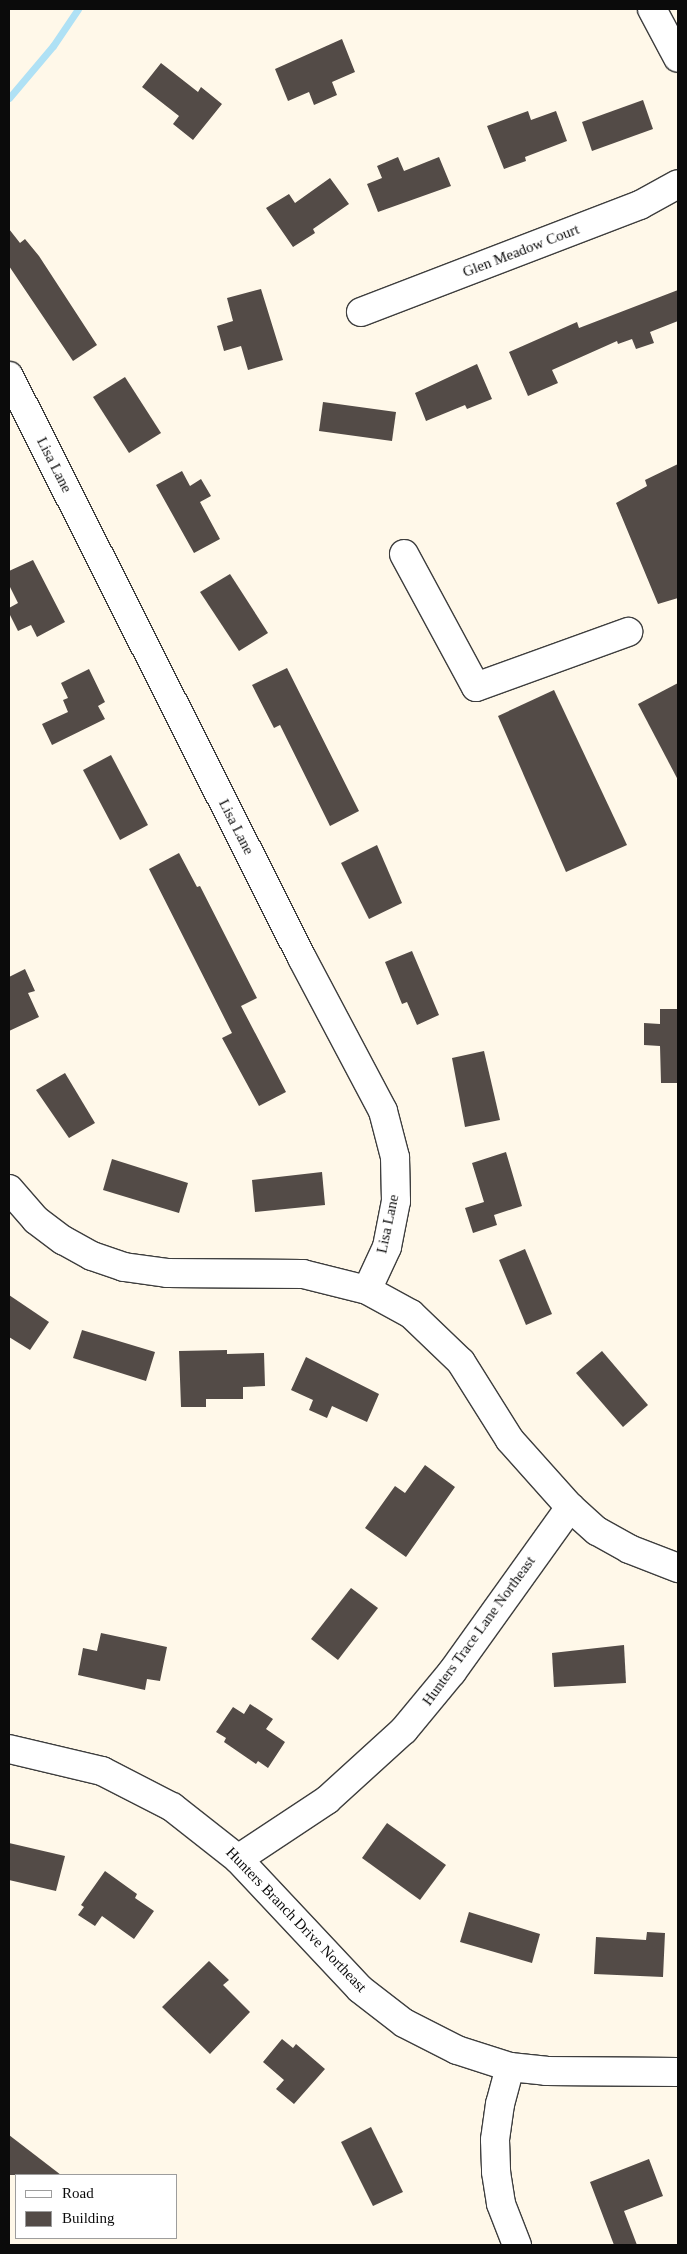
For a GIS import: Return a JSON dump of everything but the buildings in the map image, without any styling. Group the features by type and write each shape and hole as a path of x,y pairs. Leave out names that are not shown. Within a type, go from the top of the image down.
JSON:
{"street":[{"path":"652,9 678,58"},
{"name":"Glen Meadow Court","path":"361,312 640,205 678,184"},
{"name":"Lisa Lane","path":"9,376 302,958 383,1111 395,1157 396,1201 387,1247 367,1290"},
{"path":"404,554 476,687 628,632"},
{"path":"9,1189 36,1220 63,1240 92,1256 124,1267 167,1273 303,1274 367,1290 411,1314 446,1344 461,1362 510,1440 570,1506 597,1530 629,1549 678,1568"},
{"name":"Hunters Trace Lane Northeast","path":"238,1859 327,1800 404,1730 452,1672 570,1506"},
{"name":"Hunters Branch Drive Northeast","path":"9,1749 102,1771 172,1806 238,1859 360,1989 404,2023 457,2050 510,2067 546,2071 678,2072"},
{"path":"510,2067 500,2104 495,2140 496,2172 501,2204 517,2245"}],"waterway":[{"path":"9,98 53,46 78,9"}]}
